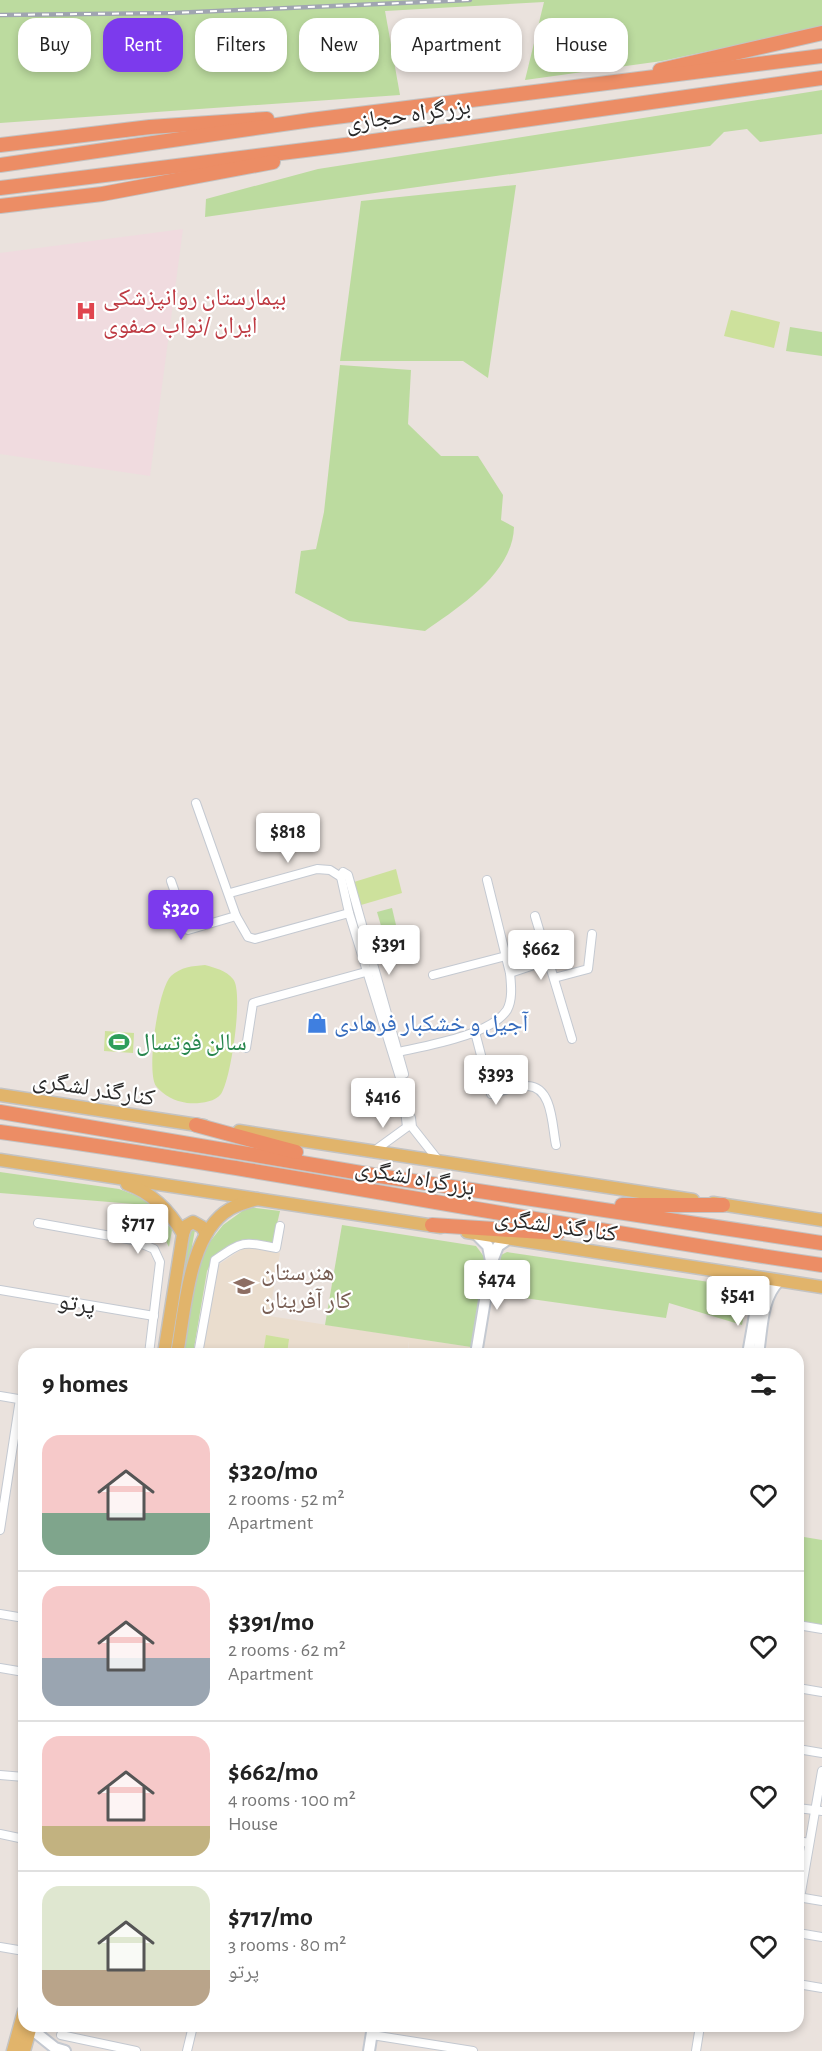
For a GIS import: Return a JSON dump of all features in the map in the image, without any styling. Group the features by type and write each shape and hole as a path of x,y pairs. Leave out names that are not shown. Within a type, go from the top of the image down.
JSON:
{"highway":[{"path":"588,88 822,33"},
{"name":"بزرگراه حجازی","path":"0,165 311,120 588,88 822,56"},
{"name":"بزرگراه حجازی","path":"0,188 345,145 822,78"},
{"path":"797,82 822,83"},
{"path":"0,145 265,118 311,120"},
{"path":"0,208 102,194 251,168 345,145"},
{"name":"بزرگراه لشگری","path":"0,1112 373,1175 822,1243"},
{"path":"196,1125 373,1175"},
{"name":"بزرگراه لشگری","path":"0,1132 274,1173 659,1241 822,1265"},
{"path":"578,1205 723,1205"},
{"path":"432,1225 659,1241"}],"main road":[{"name":"کنارگذر لشگری","path":"0,1095 822,1220"},
{"name":"کنارگذر لشگری","path":"0,1160 822,1287"},
{"path":"100,1175 145,1193 170,1213 183,1234"},
{"path":"178,1348 194,1264 206,1234 230,1209 259,1199"},
{"path":"165,1348 183,1234 186,1226 194,1222 202,1227 206,1234"},
{"path":"13,2051 18,2032"},
{"path":"24,2051 30,2032"}],"street":[{"path":"196,803 230,893 236,916 248,937 255,939 349,913"},
{"path":"230,893 317,869 330,870 341,877 349,913 371,970"},
{"path":"341,877 344,872 348,875 371,970 395,1052 402,1084 407,1128 372,1152"},
{"path":"395,1052 475,1032 495,1024 508,1008 512,988 510,973 487,879"},
{"path":"171,881 188,930 236,916"},
{"path":"535,916 572,1039"},
{"path":"554,978 588,969 591,934"},
{"path":"433,975 506,956"},
{"path":"510,973 549,960"},
{"path":"246,1048 253,1003 371,970"},
{"path":"475,1032 491,1094 528,1085 540,1089 546,1096 555,1145"},
{"path":"395,1052 407,1083 412,1127 439,1162"},
{"path":"38,1222 133,1240 154,1249 160,1262 150,1348"},
{"path":"199,1348 215,1260 239,1243 247,1242 276,1248 280,1226"},
{"path":"476,1234 488,1246 491,1264"},
{"path":"477,1348 491,1264 498,1246 508,1239"},
{"path":"740,1273 754,1285 761,1304 758,1348"},
{"path":"750,1348 761,1304 779,1281"},
{"name":"پرتو","path":"0,1290 154,1316"},
{"path":"0,1396 18,1398"},
{"path":"0,1530 2,1506 18,1420"},
{"path":"0,1614 18,1617"},
{"path":"804,1626 822,1629"},
{"path":"0,1668 18,1671"},
{"path":"804,1689 822,1692"},
{"path":"804,1750 822,1753"},
{"path":"804,1873 819,1811 822,1771"},
{"path":"0,1775 18,1776"},
{"path":"804,1809 819,1811"},
{"path":"0,1834 18,1838"},
{"path":"804,1842 810,1843"},
{"path":"804,1899 822,1901"},
{"path":"804,1934 822,1937"},
{"path":"0,1947 18,1950"},
{"path":"804,1985 822,1988"},
{"path":"37,2032 55,2048 65,2051"},
{"path":"187,2051 192,2032"},
{"path":"369,2051 373,2032"},
{"path":"378,2032 473,2051"},
{"path":"696,2051 699,2032"},
{"path":"61,2035 136,2051"}],"shaded area":[{"name":"بیمارستان روانپزشکی ایران /نواب صفوی","path":"183,229 150,476 0,454 0,253"},
{"path":"247,1246 280,1253 269,1316 471,1348 408,1348 409,1340 408,1348 203,1348 218,1265"}],"green space":[{"path":"0,0 822,0 822,27 662,61 628,66 628,18 540,18 544,2 385,11 391,45 391,72 396,72 400,95 0,123"},
{"path":"534,43 534,72 583,72 525,80"},
{"path":"822,90 822,134 760,142 747,129 724,132 710,146 205,217 206,199 318,169"},
{"path":"516,185 488,378 463,361 340,361 361,201"},
{"path":"731,310 780,322 774,348 724,336"},
{"path":"790,327 822,332 822,356 786,351"},
{"path":"340,365 411,370 408,424 441,456 478,456 503,495 501,520 514,527 511,544 494,574 468,600 425,631 349,621 295,593 301,551 316,549 324,512"},
{"path":"396,869 402,893 361,905 354,882"},
{"path":"392,908 396,925 382,929 377,912"},
{"path":"205,965 224,971 233,979 237,1000 235,1036 229,1072 221,1094 210,1101 187,1103 170,1098 156,1086 152,1064 155,1030 162,997 171,976 183,969"},
{"name":"سالن فوتسال","path":"105,1031 134,1033 133,1053 104,1051"},
{"path":"0,1172 119,1189 148,1200 172,1230 169,1247 155,1220 134,1204 0,1193"},
{"path":"248,1207 280,1211 272,1246 238,1242 214,1257 207,1271 194,1348 182,1348 198,1257 223,1225"},
{"path":"342,1225 476,1246 485,1258 471,1347 325,1325"},
{"path":"191,1229 195,1230 173,1348 169,1348"},
{"path":"507,1252 743,1287 748,1296 742,1325 669,1303 666,1318 496,1294 501,1255"},
{"path":"266,1335 289,1339 288,1348 264,1348"},
{"path":"804,1537 822,1540 822,1625 804,1622"}],"railway":[{"path":"0,15 172,13 470,0"}],"place":[{"name":"بیمارستان روانپزشکی ایران /نواب صفوی","path":"86,311"},
{"name":"آجیل و خشکبار فرهادی","path":"317,1023"},
{"name":"سالن فوتسال","path":"119,1042"},
{"name":"هنرستان کار آفرینان","path":"244,1286"}]}
